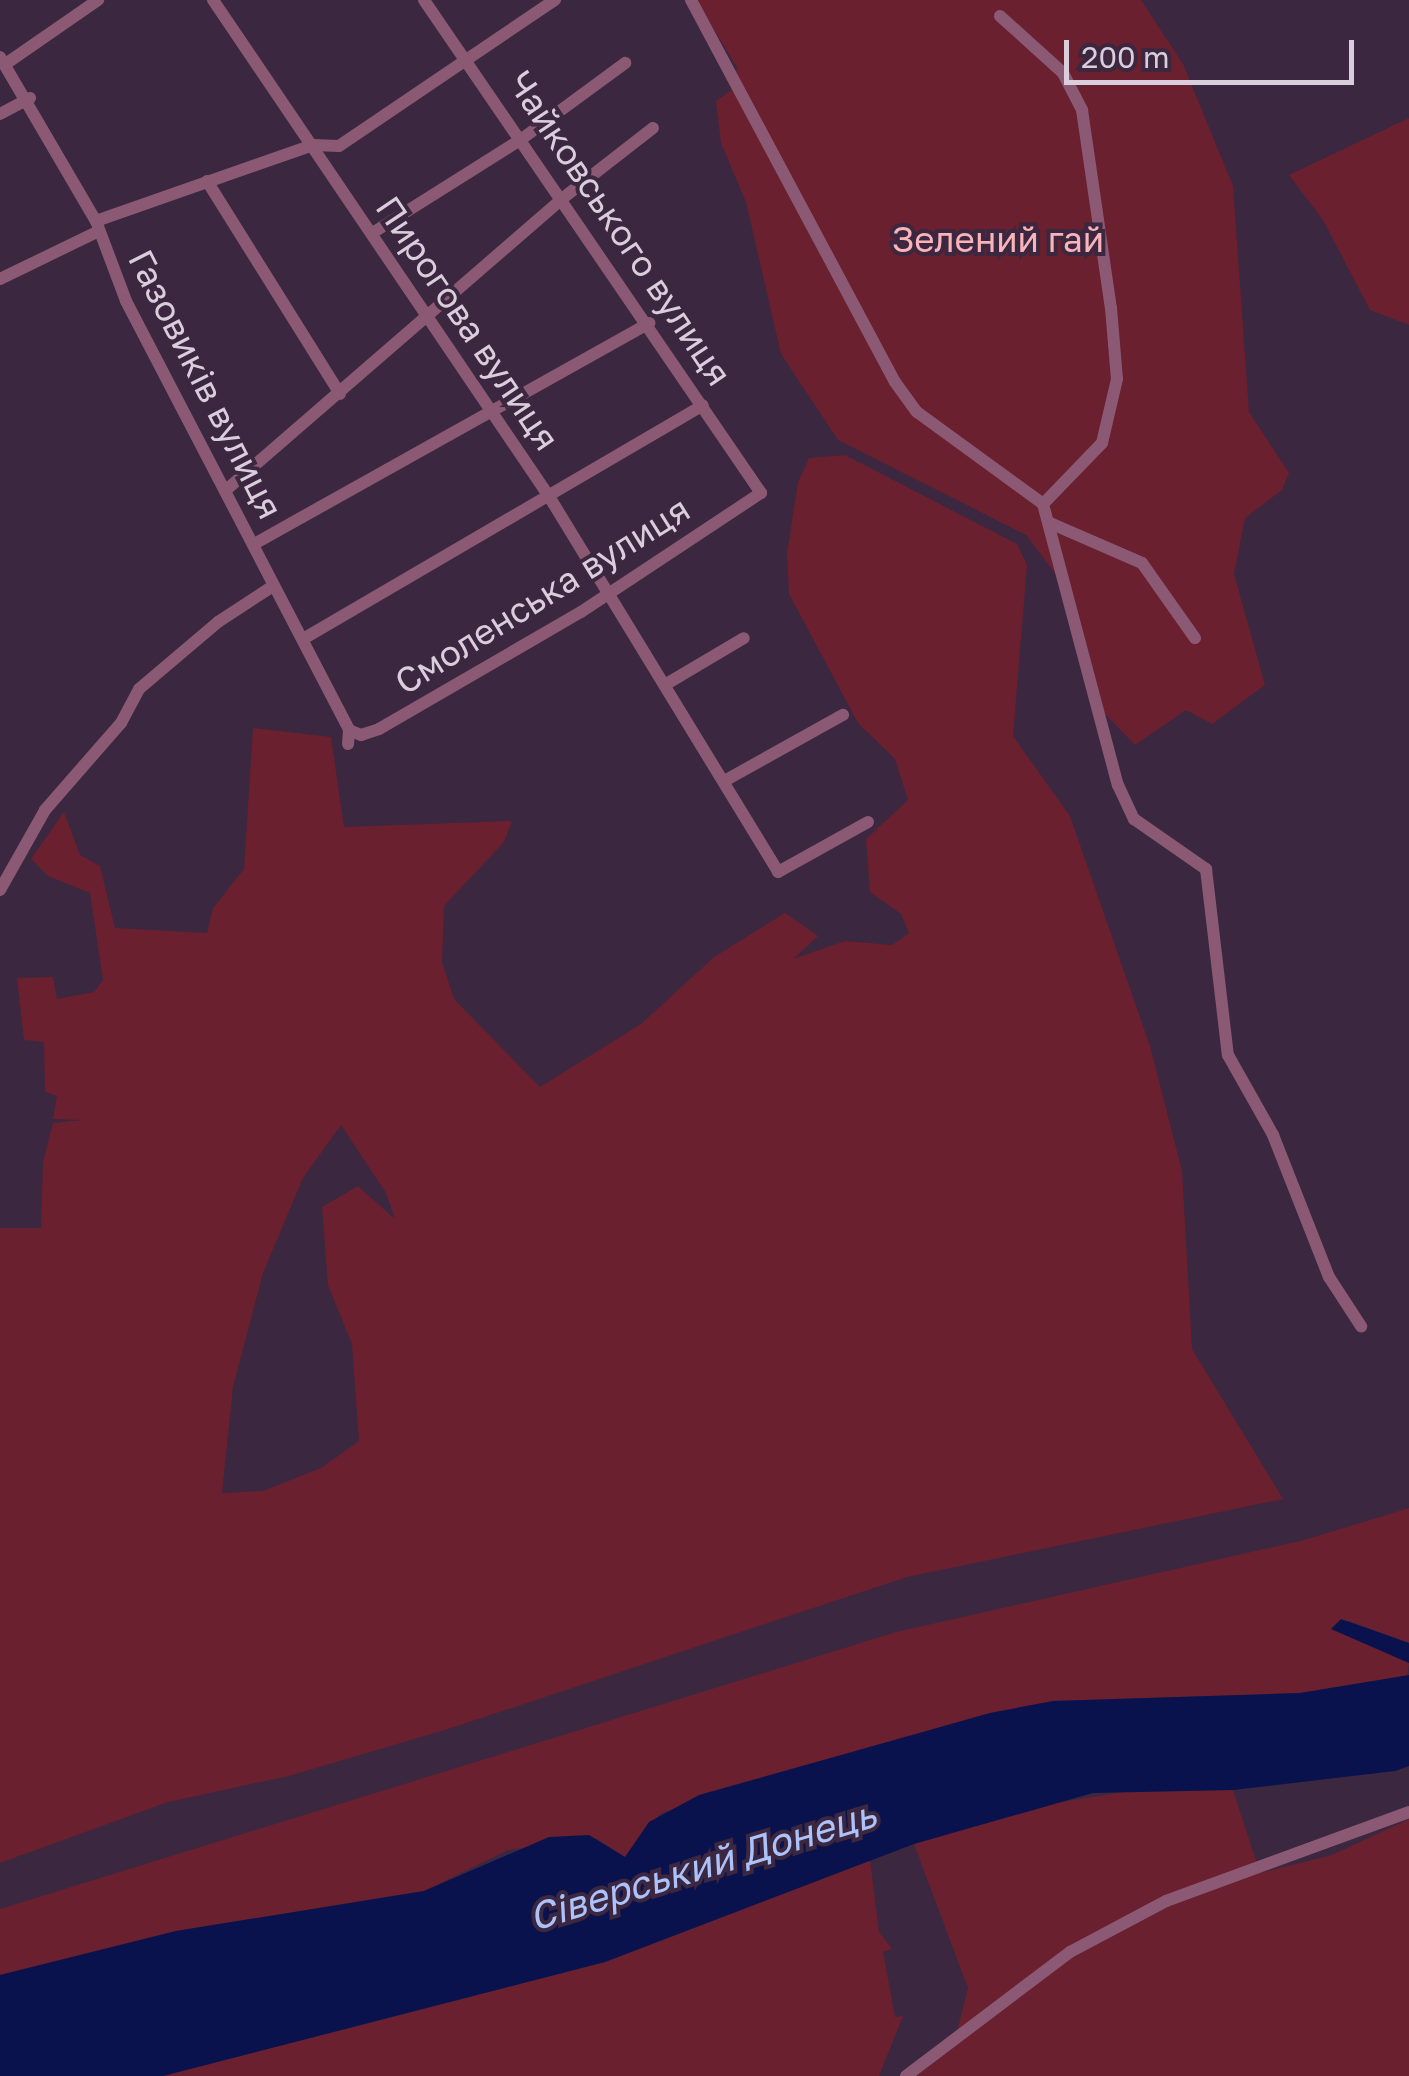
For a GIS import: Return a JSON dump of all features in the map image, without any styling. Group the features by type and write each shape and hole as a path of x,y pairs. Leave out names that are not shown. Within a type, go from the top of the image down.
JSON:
{"street":[{"path":"3,60 98,0"},
{"name":"Пирогова вулиця","path":"213,0 374,232 489,415 550,498 668,683 778,872 868,822"},
{"name":"Чайковського вулиця","path":"424,0 650,323 762,494"},
{"path":"0,279 96,226 207,181 313,145 339,146 555,0"},
{"path":"692,0 895,382 916,412 1043,504 1118,785 1134,819 1206,869 1228,1056 1273,1135 1330,1277 1361,1326"},
{"path":"1000,16 1063,73 1082,110 1112,308 1117,379 1102,444 1043,504"},
{"name":"Газовиків вулиця","path":"3,60 30,98 96,226 349,737"},
{"path":"374,232 523,138 626,63"},
{"path":"0,114 30,98"},
{"path":"226,490 430,320 563,198 654,128"},
{"path":"207,181 340,394"},
{"path":"254,544 650,323"},
{"path":"303,639 704,405"},
{"name":"Смоленська вулиця","path":"349,737 379,730 610,594 762,494"},
{"path":"1050,523 1142,564 1196,638"},
{"path":"0,890 45,810 121,723 139,690 218,622 273,586"},
{"path":"668,683 744,638"},
{"path":"726,780 843,715"},
{"path":"906,2076 1070,1952 1166,1900 1409,1812"}],"green space":[{"name":"Зелений гай","path":"696,0 1141,0 1183,64 1233,186 1249,412 1289,473 1282,490 1245,518 1234,574 1265,685 1212,724 1186,710 1135,745 1104,713 1074,598 1026,535 838,440 781,354 746,202 721,143 716,101 733,89 725,79 738,69"},
{"path":"1409,118 1409,325 1370,310 1323,220 1289,175"},
{"path":"845,455 1017,544 1027,565 1013,736 1070,816 1150,1046 1182,1171 1192,1349 1283,1499 907,1577 448,1729 289,1776 168,1802 0,1863 0,1228 41,1228 43,1162 53,1123 82,1120 53,1119 57,1096 45,1092 44,1042 24,1040 17,978 53,977 57,999 94,992 103,980 90,893 48,876 31,859 64,812 80,855 100,866 115,928 207,933 213,908 244,869 253,728 331,737 344,827 512,821 504,842 444,906 442,962 454,999 540,1087 641,1024 714,957 785,913 818,936 793,959 845,941 892,945 909,933 901,914 870,892 866,839 908,800 895,759 858,723 789,594 787,554 798,482 809,458","holes":["341,1125 386,1193 395,1219 358,1186 322,1207 328,1285 352,1344 359,1441 321,1468 263,1491 222,1493 233,1387 263,1273 303,1178"]},
{"path":"1409,1508 1409,1643 1349,1621 1331,1628 1409,1663 1407,1676 1300,1693 1053,1701 990,1713 661,1813 625,1857 597,1839 508,1850 424,1891 176,1931 0,1975 0,1909 896,1632 1304,1540"},
{"path":"1142,1789 1233,1790 1260,1873 1332,1855 1409,1819 1409,2076 916,2076 953,2048 968,1988 914,1844 1036,1806"},
{"path":"870,1860 879,1932 892,1949 883,1952 895,2017 903,2016 879,2076 163,2076 605,1962"}],"water":[{"path":"1341,1619 1409,1643 1409,1663 1331,1629"},
{"name":"Сіверський Донець","path":"1409,1675 1409,1766 1395,1771 1233,1790 1093,1793 914,1844 605,1962 163,2076 0,2076 0,1975 176,1931 424,1891 549,1837 589,1835 625,1857 649,1822 699,1795 990,1713 1053,1701 1300,1693"}]}
